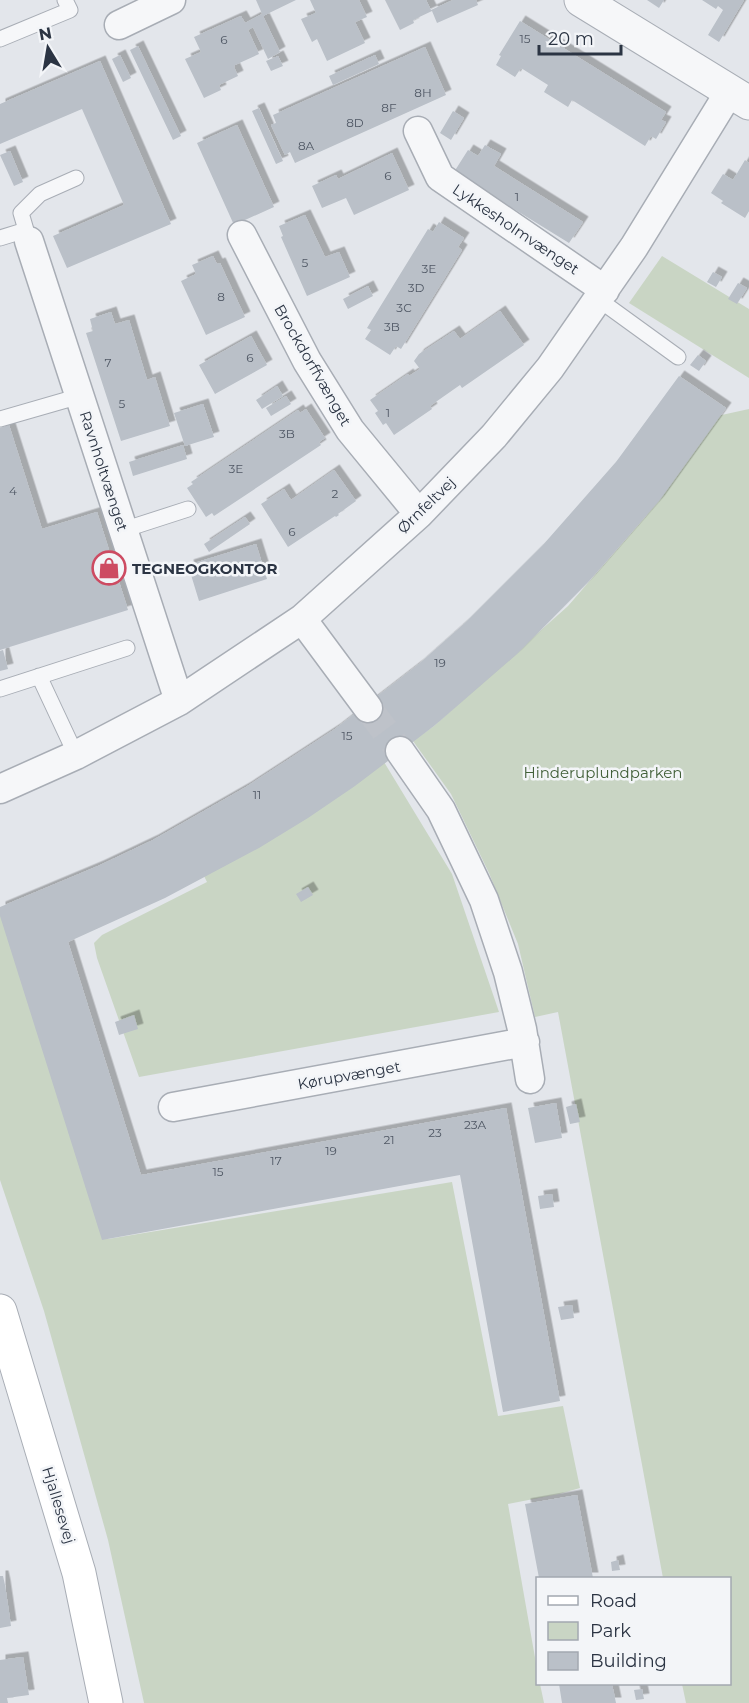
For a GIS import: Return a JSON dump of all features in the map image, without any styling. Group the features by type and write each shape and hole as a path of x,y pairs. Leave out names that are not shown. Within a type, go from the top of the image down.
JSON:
{"main road":[{"name":"Hjallesevej","path":"0,1311 79,1573 106,1703"}],"street":[{"path":"119,25 171,0"},
{"path":"581,0 739,97"},
{"name":"Ørnfeltvej","path":"0,789 76,755 179,701 302,619 419,514 508,419 550,368 739,97"},
{"name":"Lykkesholmvænget","path":"418,131 440,177 602,295"},
{"name":"Brockdorffvænget","path":"242,234 307,361 350,430 419,514"},
{"name":"Ravnholtvænget","path":"28,235 179,701"},
{"path":"302,619 368,708"},
{"path":"400,751 441,810 484,900 508,972 525,1042 530,1079"},
{"name":"Kørupvænget","path":"173,1107 525,1042"}],"lane":[{"path":"1,37 70,10 65,0"},
{"path":"0,238 28,235 21,213 39,194 76,178"},
{"path":"602,295 678,357"},
{"path":"0,419 80,396"},
{"path":"123,530 188,509"},
{"path":"0,689 127,648"},
{"path":"39,676 76,755"}],"green space":[{"path":"662,256 749,309 749,378 629,303"},
{"name":"Hinderuplundparken","path":"749,409 749,1703 686,1703 682,1685 731,1685 731,1577 663,1577 558,1012 535,1017 518,944 489,873 451,794 413,741 434,726 568,606 646,516 717,416"},
{"path":"384,762 452,874 499,1012 139,1077 97,958 94,943 102,935 207,882 204,876"},
{"path":"3,908 108,1239 452,1182 498,1416 563,1406 580,1488 508,1504 536,1663 536,1685 540,1685 544,1703 144,1703 108,1540 44,1311 0,1180 0,909"}],"building":[{"path":"256,0 296,0 263,16"},
{"path":"310,0 359,0 367,17 355,22 365,43 327,61 317,39 312,42 301,19 316,13"},
{"path":"385,0 426,0 431,10 453,0 476,0 478,5 437,23 432,11 413,20 414,23 400,30"},
{"path":"647,0 664,0 659,8"},
{"path":"702,0 744,0 719,42 708,35 723,10 718,6 716,9"},
{"path":"262,14 280,52 268,59 253,27 248,30 259,54 235,65 238,76 219,85 221,90 204,98 185,59 201,52 194,37 241,16 245,23"},
{"path":"520,21 666,112 661,120 666,122 656,139 651,136 645,146 572,100 568,107 544,92 548,85 521,68 515,77 496,65 501,56 499,55"},
{"path":"138,46 181,136 173,140 130,50"},
{"path":"425,47 446,95 295,163 290,152 285,155 271,125 276,123 273,115"},
{"path":"120,55 131,78 123,82 112,59"},
{"path":"375,55 379,64 333,85 329,76"},
{"path":"278,56 283,66 271,71 266,61"},
{"path":"100,61 171,224 67,268 53,236 124,205 82,109 0,144 0,104"},
{"path":"259,108 283,161 276,164 252,111"},
{"path":"453,111 464,118 451,140 440,133"},
{"path":"237,125 274,207 234,225 197,143"},
{"path":"485,145 501,154 494,166 583,222 569,243 454,172 468,150 478,156"},
{"path":"10,151 23,182 14,186 0,155"},
{"path":"392,153 409,190 354,215 346,198 322,208 312,186 336,175 338,179"},
{"path":"745,160 749,163 749,211 745,218 721,203 723,201 711,193 723,174 733,180"},
{"path":"305,215 325,257 339,252 350,277 307,296 281,237 283,236 279,226"},
{"path":"439,222 464,238 458,247 462,250 401,349 396,346 390,355 365,339 371,330 367,328 428,229 433,232"},
{"path":"213,256 217,264 220,263 245,317 206,335 181,281 196,274 192,265"},
{"path":"713,272 722,277 716,287 707,282"},
{"path":"738,283 747,288 737,304 728,299"},
{"path":"368,286 373,296 348,309 343,299"},
{"path":"500,311 524,345 462,388 460,385 430,406 432,409 394,435 386,423 383,425 375,413 378,411 370,400 408,374 409,376 420,369 414,361 419,354 454,331 460,339"},
{"path":"111,312 115,324 129,320 147,380 155,377 170,426 121,441 86,333 93,331 90,319"},
{"path":"251,336 267,365 215,394 199,365"},
{"path":"698,355 706,361 699,371 690,365"},
{"path":"679,376 726,408 659,501 589,581 517,654 434,726 355,786 308,818 259,848 165,898 68,942 141,1175 506,1108 560,1401 503,1412 460,1175 102,1240 0,916 0,907 153,840 246,787 335,729 419,664 465,623 543,545 616,462"},
{"path":"277,386 283,396 262,409 256,400"},
{"path":"286,396 291,404 271,416 266,408"},
{"path":"203,404 214,437 185,446 174,413"},
{"path":"306,409 325,438 319,442 321,445 214,516 212,513 206,517 187,488 193,484 191,482 298,410 300,413"},
{"path":"9,425 42,529 97,512 128,610 0,650 0,428"},
{"path":"183,445 187,459 133,476 129,462"},
{"path":"334,470 356,501 339,515 288,547 261,504 284,489 291,500"},
{"path":"245,517 250,524 209,552 204,544"},
{"path":"256,544 267,579 199,601 188,565"},
{"path":"3,650 8,669 0,671 0,651"},
{"path":"308,887 313,895 301,902 296,894"},
{"path":"134,1015 138,1029 119,1035 115,1022"},
{"path":"556,1103 562,1138 535,1143 528,1108"},
{"path":"576,1104 580,1122 570,1124 566,1107"},
{"path":"552,1194 554,1207 540,1209 538,1196"},
{"path":"572,1305 574,1318 561,1320 558,1307"},
{"path":"577,1495 593,1577 539,1577 525,1504"},
{"path":"618,1560 620,1570 612,1571 611,1562"},
{"path":"0,1576 3,1576 5,1585 11,1626 0,1628"},
{"path":"23,1657 29,1695 7,1698 8,1703 0,1703 0,1660"},
{"path":"559,1685 612,1685 616,1703 562,1703"},
{"path":"642,1689 644,1699 636,1700 634,1690"}],"tunnel":[{"path":"368,708 400,751"}],"place":[{"name":"TEGNEOGKONTOR","path":"109,568"}]}
